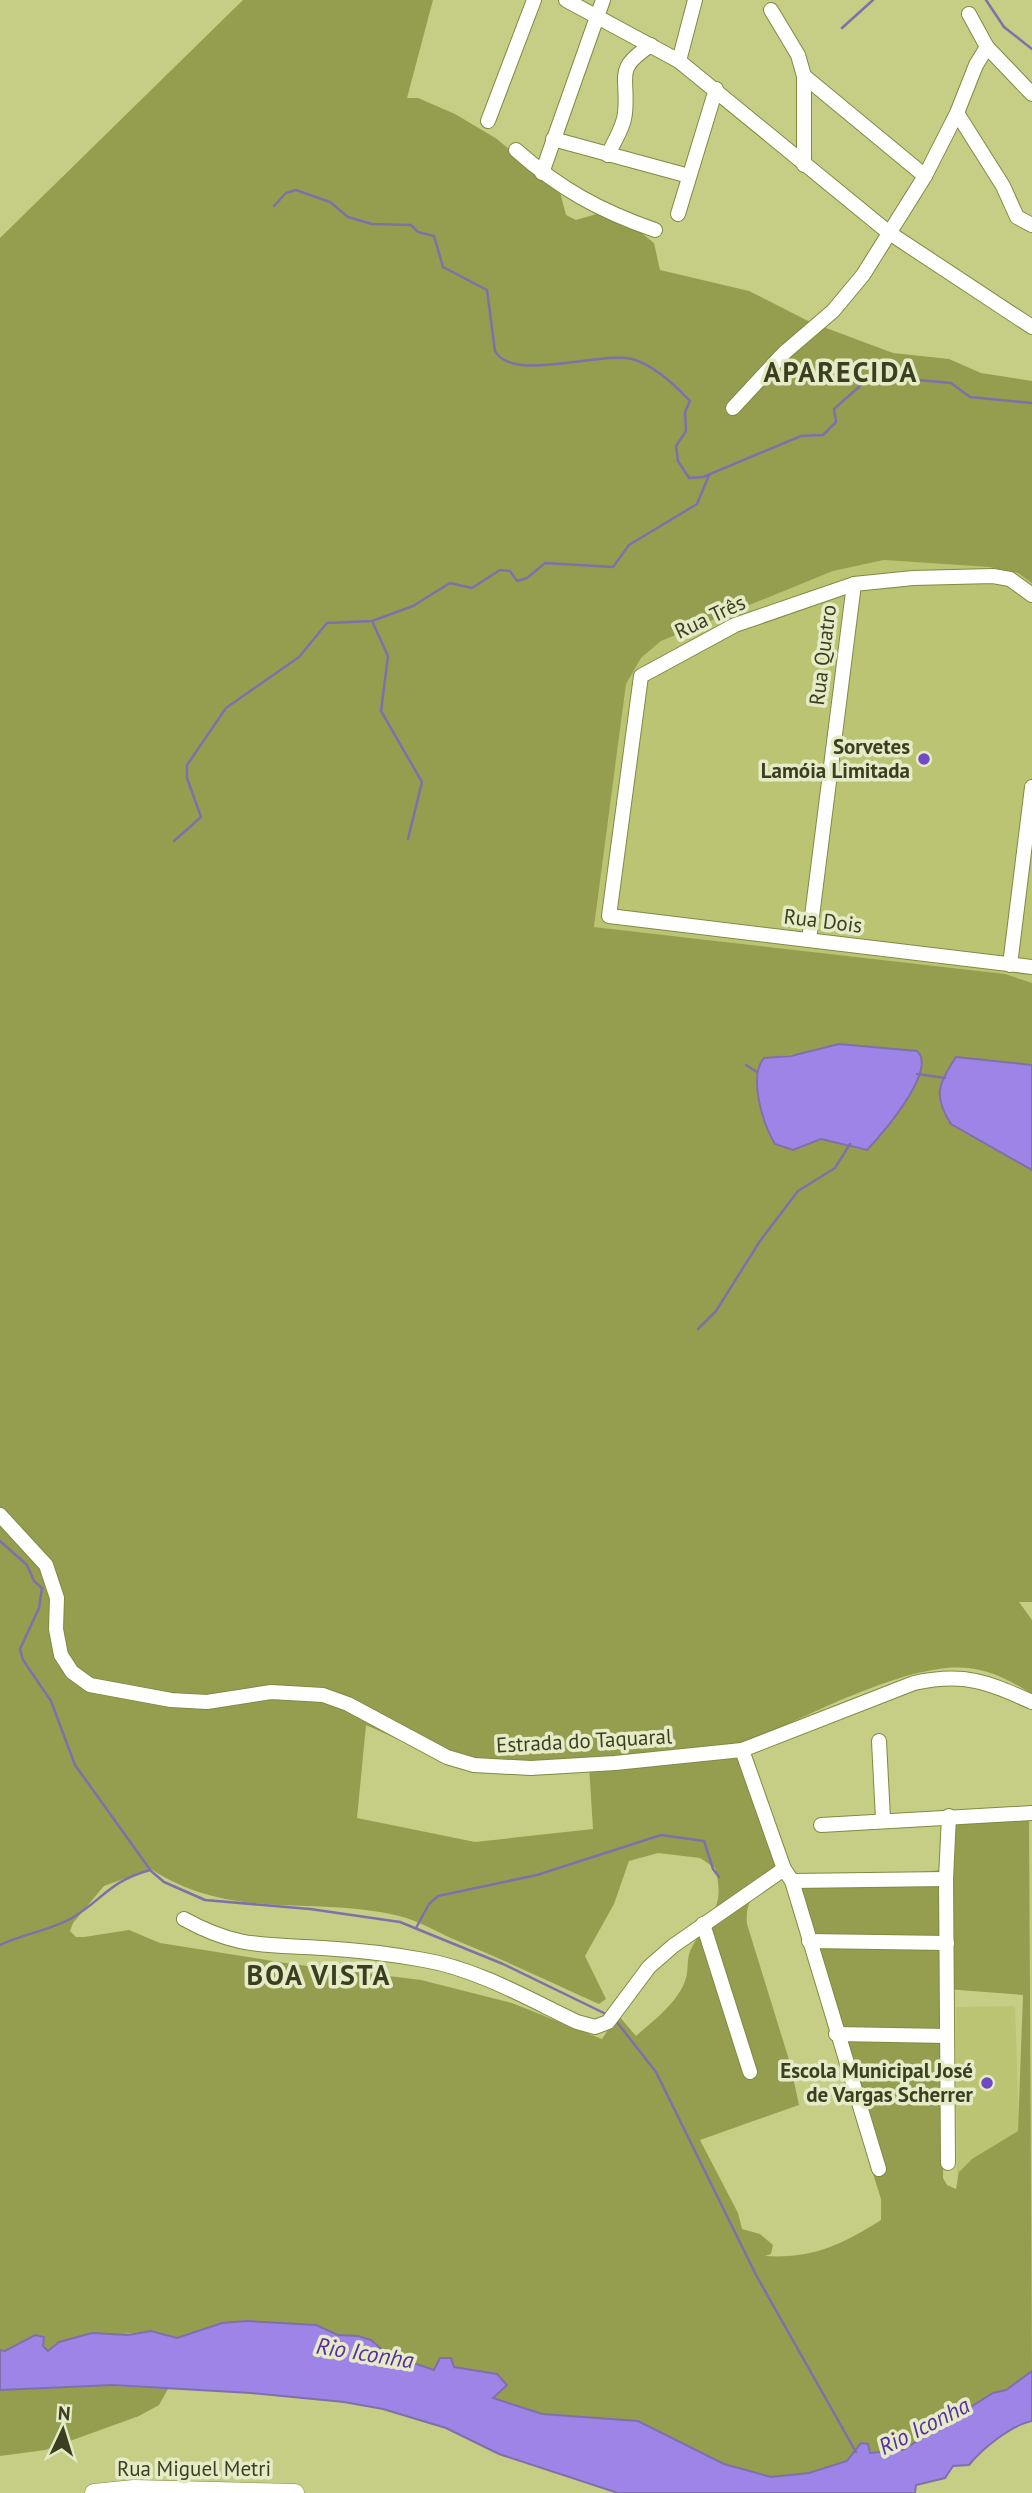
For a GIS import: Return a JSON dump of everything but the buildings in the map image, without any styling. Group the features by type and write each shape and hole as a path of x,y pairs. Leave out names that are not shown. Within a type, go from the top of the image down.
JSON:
{"main road":[{"name":"Rua Miguel Metri","path":"94,2493 295,2493"}],"street":[{"path":"488,121 534,0"},
{"path":"566,0 680,61 888,232 1032,327"},
{"path":"542,173 603,0"},
{"path":"680,61 695,0"},
{"path":"771,10 798,55 804,76 804,165"},
{"path":"969,14 987,47 1032,94"},
{"path":"607,155 625,115 624,74 630,59 651,45"},
{"path":"733,408 784,353 848,294 925,176 987,47"},
{"path":"804,76 925,176"},
{"path":"678,214 716,89"},
{"path":"957,113 1003,186 1017,217 1032,225"},
{"path":"553,139 689,176"},
{"path":"516,150 542,173 603,211 655,230"},
{"name":"Rua Três","path":"609,916 641,676 735,625 854,584 913,578 993,576 1010,579 1032,595"},
{"name":"Rua Quatro","path":"809,940 854,584"},
{"path":"1010,965 1032,787"},
{"name":"Rua Dois","path":"609,916 1032,967"},
{"name":"Estrada do Taquaral","path":"0,1514 34,1549 54,1581 56,1629 61,1655 72,1672 90,1685 107,1691 207,1702 271,1692 323,1695 348,1704 447,1757 493,1767 615,1763 742,1750 914,1683 941,1677 966,1677 989,1683 1032,1702"},
{"path":"879,1741 883,1819"},
{"path":"742,1750 788,1875 879,2169"},
{"path":"821,1825 883,1819 1032,1813"},
{"path":"948,2163 946,1879 949,1816"},
{"path":"184,1919 226,1940 247,1945 321,1948 426,1960 460,1969 577,2022 595,2027 608,2022 649,1967 703,1924 788,1875 946,1879"},
{"path":"703,1924 750,2072"},
{"path":"809,1941 947,1943"},
{"path":"836,2034 947,2036"}],"shaded area":[{"path":"243,0 433,0 407,98 418,98 455,114 497,139 560,192 566,215 576,220 600,213 630,224 654,243 660,270 749,291 810,322 893,353 949,359 981,373 1032,381 1032,583 1018,573 989,567 884,560 833,571 661,641 641,658 626,684 594,927 1005,974 1032,983 1032,1065 956,1057 942,1082 1009,1155 1032,1170 1032,1602 1019,1602 1032,1620 1032,1694 994,1674 968,1668 944,1668 886,1682 745,1744 781,1870 755,1892 748,1906 747,1924 790,2063 799,2105 700,2140 738,2213 742,2229 760,2234 773,2245 771,2254 765,2256 812,2253 853,2237 881,2220 881,2199 869,2161 874,2151 798,1884 942,1870 956,1814 1029,1810 1032,2371 1006,2390 993,2394 903,2450 870,2453 861,2443 847,2461 809,2473 771,2477 724,2464 638,2421 542,2414 493,2398 497,2392 477,2370 453,2367 434,2370 387,2354 358,2336 338,2335 316,2325 246,2321 222,2323 177,2338 151,2331 59,2341 48,2351 28,2338 5,2351 0,2350 0,238","holes":["797,1054 863,1150 821,1139 799,1148 771,1137 758,1087 764,1058","366,1725 474,1773 589,1765 593,1829 475,1842 357,1818","658,1853 700,1858 715,1868 719,1893 714,1910 690,1951 683,1987 665,2010 636,2036 618,2015 602,2039 512,2003 421,1980 292,1964 160,1943 129,1930 84,1937 76,1937 70,1931 73,1923 104,1886 151,1869 181,1885 212,1896 242,1902 366,1910 406,1918 599,2004 606,1999 585,1956 614,1904 629,1861","946,1989 1023,1995 1018,2131 972,2159 959,2172 956,2189 947,2185 943,2178"]},
{"path":"884,560 989,567 1018,573 1032,583 1032,983 1005,974 594,927 626,683 641,658 661,641 833,571"},
{"name":"Escola Municipal José de Vargas Scherrer","path":"1015,2006 1020,2158 957,2182 956,2007"},
{"path":"80,2384 168,2389 159,2405 139,2416 45,2450 0,2456 0,2390"}],"water":[{"path":"839,1044 917,1051 921,1060 920,1072 906,1102 867,1150 821,1139 793,1150 775,1144 762,1113 757,1088 759,1066 764,1058 791,1056"},
{"path":"956,1057 1032,1065 1032,1170 951,1124 942,1106 940,1090"},
{"name":"Rio Iconha","path":"246,2321 316,2325 338,2335 371,2340 387,2354 434,2370 440,2358 451,2358 454,2367 497,2374 507,2385 493,2398 542,2414 638,2421 724,2464 771,2477 809,2473 847,2461 861,2443 868,2444 870,2453 903,2450 993,2393 1006,2390 1032,2371 1032,2421 997,2438 969,2465 953,2466 945,2478 916,2485 915,2493 618,2493 499,2454 446,2428 383,2409 344,2402 251,2393 112,2385 0,2390 0,2350 5,2351 35,2335 44,2337 43,2346 48,2351 59,2342 92,2333 128,2335 151,2331 177,2338 222,2323"}],"waterway":[{"path":"842,28 873,0"},
{"path":"986,0 1004,27 1032,49"},
{"path":"274,206 286,193 296,190 330,202 348,217 372,224 411,225 418,232 434,236 443,267 487,290 495,351 504,360 519,365 538,365 632,359 656,371 690,401 685,412 686,431 676,446 678,461 689,478 703,477 801,436 823,435 836,422 834,409 868,379 876,376 951,383 970,397 1032,403"},
{"path":"174,841 201,817 187,778 187,765 226,708 299,657 327,623 372,621 413,606 450,583 472,588 500,570 510,571 517,581 527,578 545,563 613,567 629,545 697,504 709,475"},
{"path":"372,621 388,656 381,711 422,782 408,839"},
{"path":"746,1065 757,1072"},
{"path":"917,1074 945,1078"},
{"path":"698,1329 716,1311 760,1241 798,1191 835,1168 850,1144"},
{"path":"0,1541 27,1565 34,1581 42,1588 39,1608 20,1649 23,1660 51,1701 75,1765 151,1871 164,1882 205,1900 310,1909 400,1922 503,1964 608,2015"},
{"path":"416,1928 429,1904 438,1896 537,1875 661,1835 704,1841 713,1869 719,1877"},
{"path":"0,1945 64,1922 116,1885 150,1870"},
{"path":"616,2021 656,2072 756,2275 856,2452"}],"place":[{"name":"Sorvetes Lamóia Limitada","path":"924,759"},
{"name":"Escola Municipal José de Vargas Scherrer","path":"987,2083"}],"district":[{"name":"APARECIDA","path":"841,372"},
{"name":"BOA VISTA","path":"319,1975"}]}
